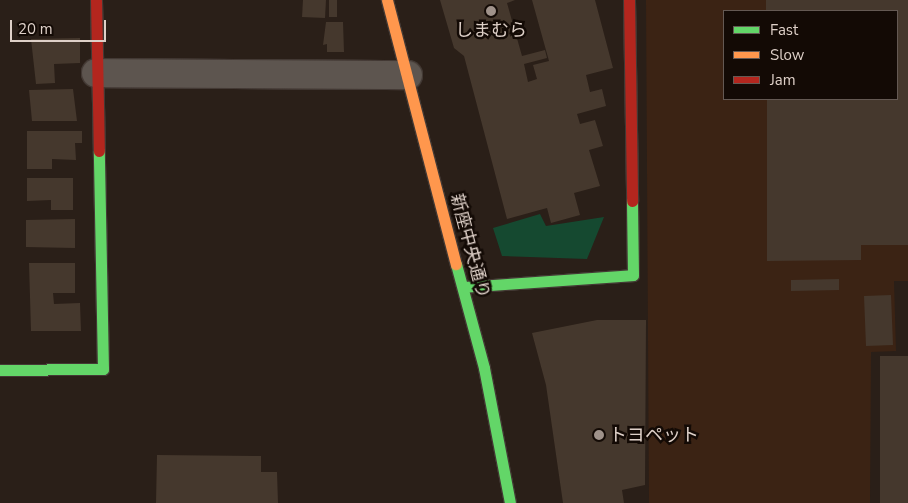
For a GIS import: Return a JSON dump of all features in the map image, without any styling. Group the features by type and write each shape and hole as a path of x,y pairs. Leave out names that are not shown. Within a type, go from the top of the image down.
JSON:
{"street":[{"path":"0,370 103,370 96,0"},
{"name":"新座中央通り","path":"387,0 463,287 510,503"},
{"path":"463,287 633,275 629,0"},
{"path":"96,73 408,75"}],"shaded area":[{"path":"646,0 908,0 908,281 894,281 896,351 871,352 870,503 649,503"}],"green space":[{"path":"540,214 546,226 604,217 587,259 502,256 493,228"}],"building":[{"path":"303,0 326,0 325,18 302,17"},
{"path":"329,0 337,0 337,17 329,17"},
{"path":"440,0 515,0 507,3 522,56 545,50 547,58 524,64 528,82 537,79 533,65 549,61 532,0 595,0 613,68 586,75 590,92 602,89 606,106 577,114 580,124 595,120 603,146 589,150 600,186 574,193 580,215 551,223 547,208 507,219 464,56 454,48"},
{"path":"766,0 908,0 908,245 861,245 861,260 767,261 767,100 898,100 898,10 766,10"},
{"path":"326,22 343,22 344,52 327,52 327,44 323,45"},
{"path":"80,38 80,63 54,64 55,83 36,84 31,39"},
{"path":"73,89 77,121 32,121 29,90"},
{"path":"27,131 82,131 82,143 75,143 76,160 52,159 52,169 27,169"},
{"path":"27,178 73,178 73,210 51,210 51,200 27,201"},
{"path":"75,219 75,248 26,247 26,220"},
{"path":"29,263 75,263 75,293 53,293 54,304 80,303 81,331 31,331"},
{"path":"839,279 839,290 791,291 791,280"},
{"path":"891,295 893,345 866,346 864,296"},
{"name":"トヨペット","path":"597,320 646,320 645,485 622,490 624,503 563,503 546,385 532,333"},
{"path":"880,356 908,356 908,503 880,503"},
{"path":"157,455 261,456 261,472 277,472 278,503 156,503"}],"traffic: fast":[{"path":"0,370 103,369 99,151"},
{"path":"463,287 633,275 632,201"},
{"path":"456,264 484,368 510,503"}],"traffic: slow":[{"path":"387,0 456,264"}],"traffic: jam":[{"path":"96,0 99,151"},
{"path":"629,0 632,201"}],"place":[{"name":"しまむら","path":"491,11"},
{"name":"トヨペット","path":"599,435"}]}
